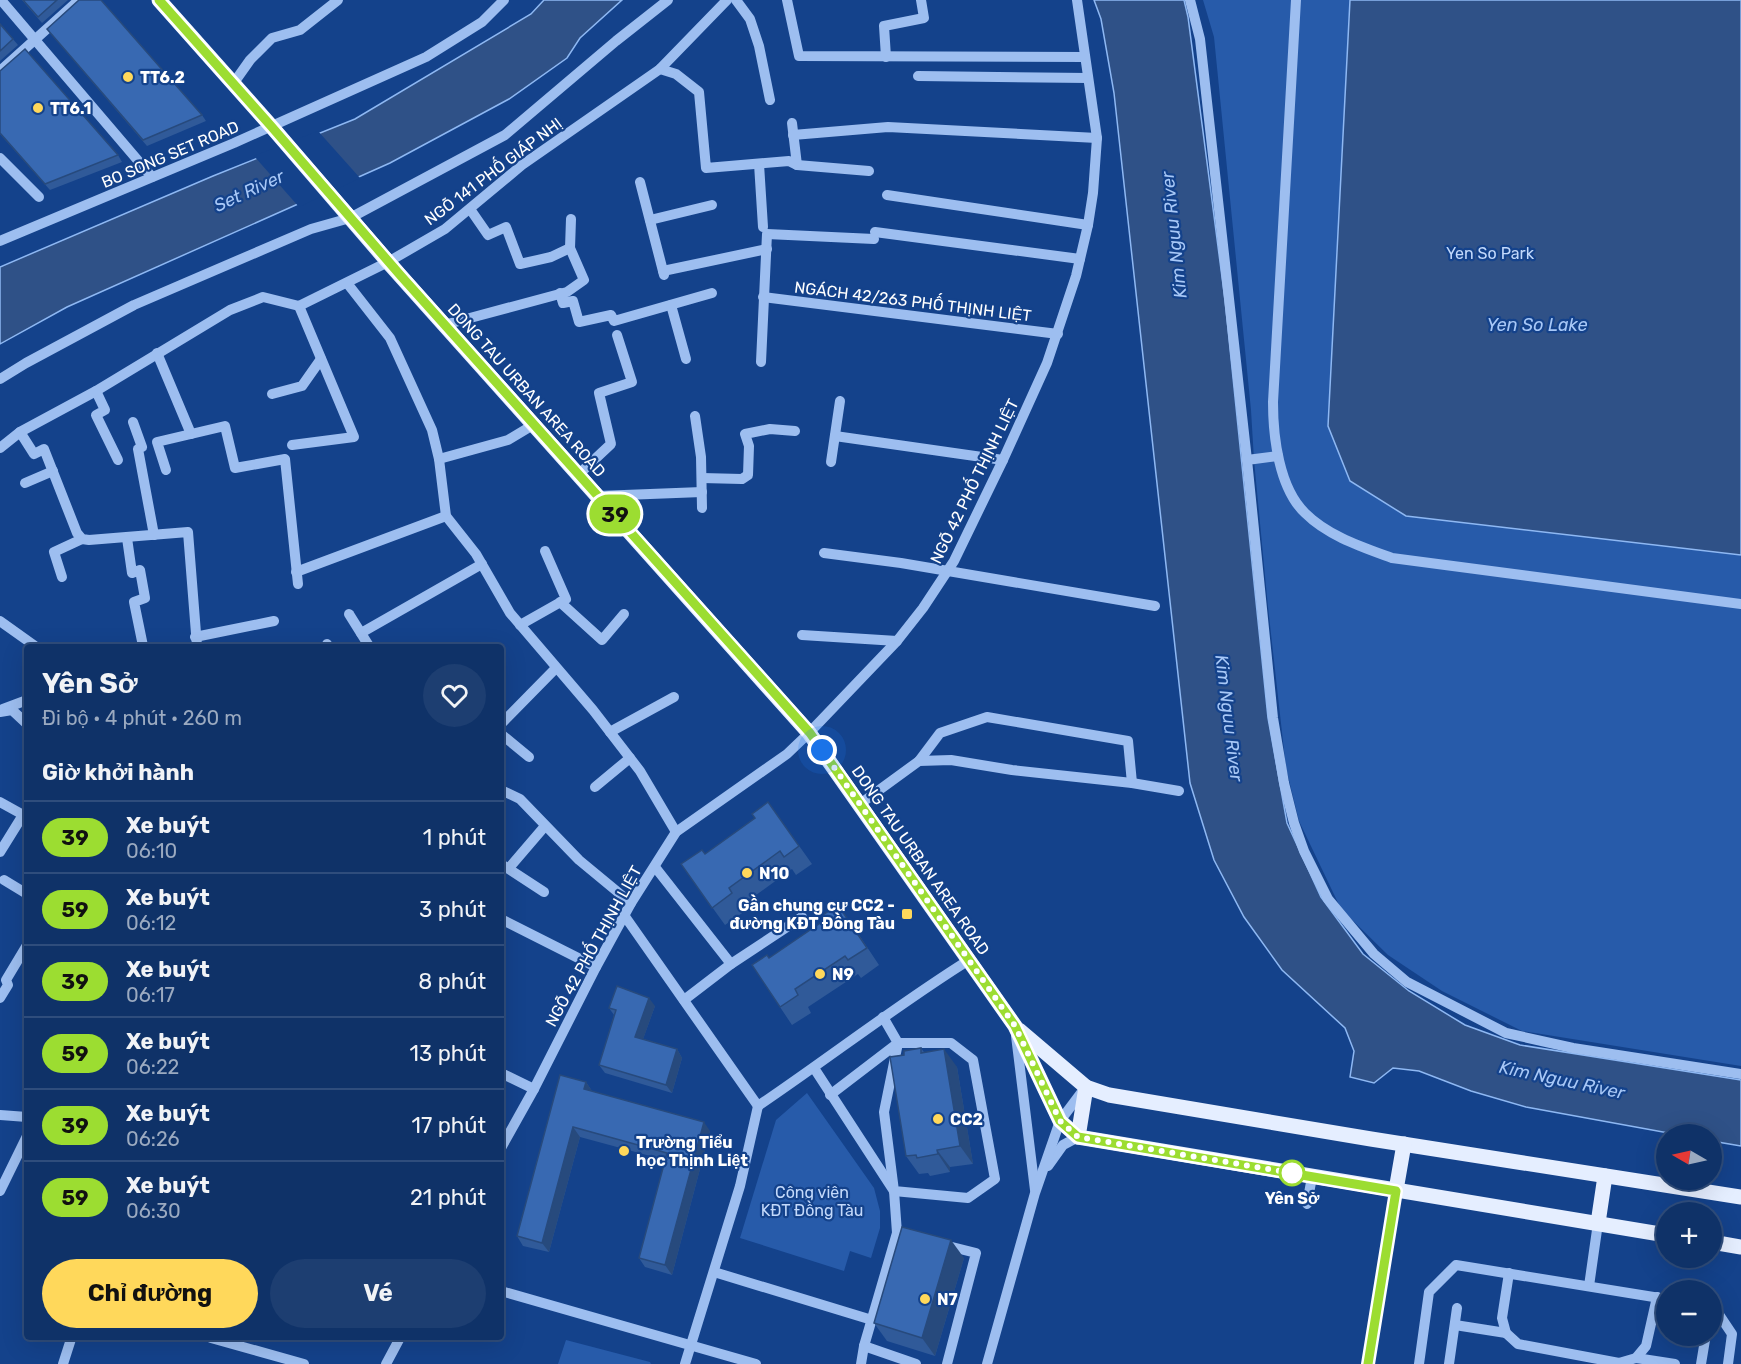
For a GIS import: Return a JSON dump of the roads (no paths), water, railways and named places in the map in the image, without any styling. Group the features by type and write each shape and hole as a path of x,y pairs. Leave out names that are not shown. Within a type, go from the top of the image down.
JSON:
{"main road":[{"path":"159,0 275,130"},
{"name":"DONG TAU URBAN AREA ROAD","path":"275,130 388,262 810,733 1015,1026"},
{"path":"1015,1026 1086,1087 1109,1095 1741,1197"},
{"path":"1015,1026 1060,1121 1078,1137 1656,1233"},
{"path":"1078,1137 1086,1087"},
{"path":"1396,1191 1404,1144"},
{"path":"1598,1223 1605,1176"},
{"path":"1722,1244 1741,1247"}],"street":[{"path":"1,0 152,177"},
{"path":"0,71 79,0"},
{"path":"234,84 250,60 272,38 300,30 338,0"},
{"name":"BO SONG SET ROAD","path":"0,241 152,177 275,130 426,57 482,22 504,0"},
{"name":"NGÕ 141 PHỐ GIÁP NHỊ","path":"350,218 505,135 668,0"},
{"name":"NGÕ 141 PHỐ GIÁP NHỊ","path":"299,306 388,262 446,229 522,165 660,69 727,0"},
{"path":"736,0 750,19 759,46 770,100"},
{"path":"787,0 799,56 1085,57"},
{"path":"886,57 884,26 924,18 921,0"},
{"name":"NGÕ 42 PHỐ THỊNH LIỆT","path":"504,1143 624,915 676,832 787,754 810,733 897,641 923,609 954,561 1003,460 1058,334 1088,225 1097,138 1077,0"},
{"path":"1190,0 1200,39 1273,718 1284,783 1294,824 1304,851 1328,899 1374,954 1407,982 1506,1033 1573,1048 1741,1074"},
{"path":"1296,0 1273,412 1278,456 1291,495 1305,513 1324,528 1356,545 1392,558 1741,604"},
{"path":"660,69 676,74 699,92 706,168 789,161 797,165 869,171"},
{"path":"918,76 1088,78"},
{"path":"792,123 797,165"},
{"path":"793,135 888,127 1097,138"},
{"path":"0,158 39,197"},
{"path":"759,164 766,249 761,362"},
{"path":"640,182 664,273 766,249"},
{"path":"886,195 1088,225"},
{"path":"650,220 712,205"},
{"path":"470,209 488,235 506,227 520,264 551,257 570,248"},
{"path":"0,379 134,305 311,229 350,218"},
{"path":"444,325 563,292 584,280 570,248 571,219"},
{"path":"765,230 874,236 1080,259"},
{"path":"347,283 390,338 432,430 439,459 446,516 482,564 510,613 640,771 676,832"},
{"path":"563,292 563,303 573,301 579,322 612,315 614,321 712,293"},
{"path":"0,448 20,432 96,391 230,310 263,297 299,306 354,437 291,446"},
{"name":"NGÁCH 42/263 PHỐ THỊNH LIỆT","path":"763,297 1058,334"},
{"path":"671,305 686,359"},
{"path":"579,474 611,444 599,393 632,382 617,335"},
{"path":"156,353 191,434"},
{"path":"272,394 302,386 321,359"},
{"path":"96,391 105,410 96,415 118,460"},
{"path":"831,462 840,401"},
{"path":"695,416 701,457 702,508"},
{"path":"133,422 142,447 138,449 154,536"},
{"path":"439,459 508,440 533,425"},
{"path":"166,470 157,442 225,426 235,468 285,459 298,584"},
{"path":"702,478 742,479 748,475 749,446 745,434 770,429 795,430"},
{"path":"20,432 34,454 44,449 76,533 81,539"},
{"path":"835,436 1003,460"},
{"path":"1247,460 1278,456"},
{"path":"25,483 52,471"},
{"path":"598,496 702,492"},
{"path":"296,572 446,516"},
{"path":"62,577 54,552 81,539 127,538 188,532 196,642 274,621"},
{"path":"127,538 132,573 140,570 145,598 134,602 142,644"},
{"path":"520,625 566,599 545,551"},
{"path":"824,553 901,563 1155,606"},
{"path":"361,633 482,564"},
{"path":"560,602 602,640 624,614"},
{"path":"349,614 368,644"},
{"path":"0,621 32,644"},
{"path":"802,635 897,641"},
{"path":"504,721 556,668"},
{"path":"610,732 674,697"},
{"path":"0,711 24,700"},
{"path":"0,711 12,710 24,721"},
{"path":"860,804 919,761 939,733 987,717 1128,741 1132,783"},
{"path":"504,736 529,757"},
{"path":"595,787 630,758"},
{"path":"919,761 951,760 1011,770 1132,783 1179,791"},
{"path":"504,791 520,799 579,860 631,903"},
{"path":"0,802 24,815"},
{"path":"0,852 24,817"},
{"path":"544,892 505,866 545,826"},
{"path":"655,867 731,964"},
{"path":"4,880 24,892"},
{"path":"624,915 758,1106"},
{"path":"684,1000 731,964 802,917"},
{"path":"504,921 596,967"},
{"path":"0,998 8,985 6,980 24,950"},
{"path":"685,1364 740,1186 758,1106 921,990 969,960"},
{"path":"861,1364 872,1320 902,1234 884,1112 898,1043 883,1017"},
{"name":"DONG TAU URBAN AREA ROAD","path":"987,1364 1035,1193 1015,1026"},
{"path":"830,1095 898,1043 951,1043 973,1060 995,1179 968,1198 894,1191"},
{"path":"814,1068 894,1191"},
{"path":"504,1074 534,1089"},
{"path":"1035,1193 1060,1121 1086,1087"},
{"path":"0,1115 24,1118"},
{"path":"1035,1193 1048,1166 1063,1145 1078,1137"},
{"path":"0,1191 24,1142"},
{"path":"1307,1204 1312,1177"},
{"path":"1368,1364 1396,1191"},
{"path":"1589,1286 1598,1223"},
{"path":"930,1241 976,1253 947,1364"},
{"path":"1419,1364 1429,1292 1456,1265 1656,1297"},
{"path":"714,1272 872,1320"},
{"path":"1509,1273 1502,1318 1506,1333 1518,1344 1619,1363 1636,1358 1675,1364"},
{"path":"504,1292 756,1364"},
{"path":"1449,1364 1458,1308"},
{"path":"1636,1358 1646,1346 1656,1314"},
{"path":"1722,1319 1732,1334 1728,1364"},
{"path":"1455,1325 1506,1333"},
{"path":"63,1364 71,1340"},
{"path":"218,1340 304,1364"},
{"path":"386,1364 399,1340"},
{"path":"864,1346 916,1364"},
{"path":"1701,1364 1704,1346"}],"water":[{"name":"Set River","path":"544,0 622,0 580,38 567,58 509,99 390,163 67,307 0,344 0,267 213,176 355,119 531,14"},
{"name":"Kim Nguu River","path":"1094,0 1184,0 1225,300 1268,718 1287,823 1321,897 1363,954 1409,991 1465,1025 1520,1045 1741,1080 1741,1146 1722,1143 1722,1124 1656,1124 1656,1131 1526,1107 1471,1091 1419,1071 1393,1068 1374,1083 1350,1077 1354,1051 1345,1028 1282,970 1244,917 1214,860 1190,783 1114,93 1101,19"},
{"name":"Yen So Lake","path":"1350,0 1741,0 1741,555 1406,516 1350,481 1328,426"}],"place":[{"name":"TT6.2","path":"128,77"},
{"name":"TT6.1","path":"38,108"},
{"name":"N10","path":"747,873"},
{"name":"Gần chung cư CC2 - đường KĐT Đồng Tàu","path":"907,914"},
{"name":"N9","path":"820,974"},
{"name":"CC2","path":"938,1119"},
{"name":"Trường Tiểu học Thịnh Liệt","path":"624,1151"},
{"name":"Yên Sở","path":"1292,1173"},
{"name":"N7","path":"925,1299"}],"park label":[{"name":"Yen So Park","path":"1490,253"},
{"name":"Công viên KĐT Đồng Tàu","path":"812,1201"}]}
